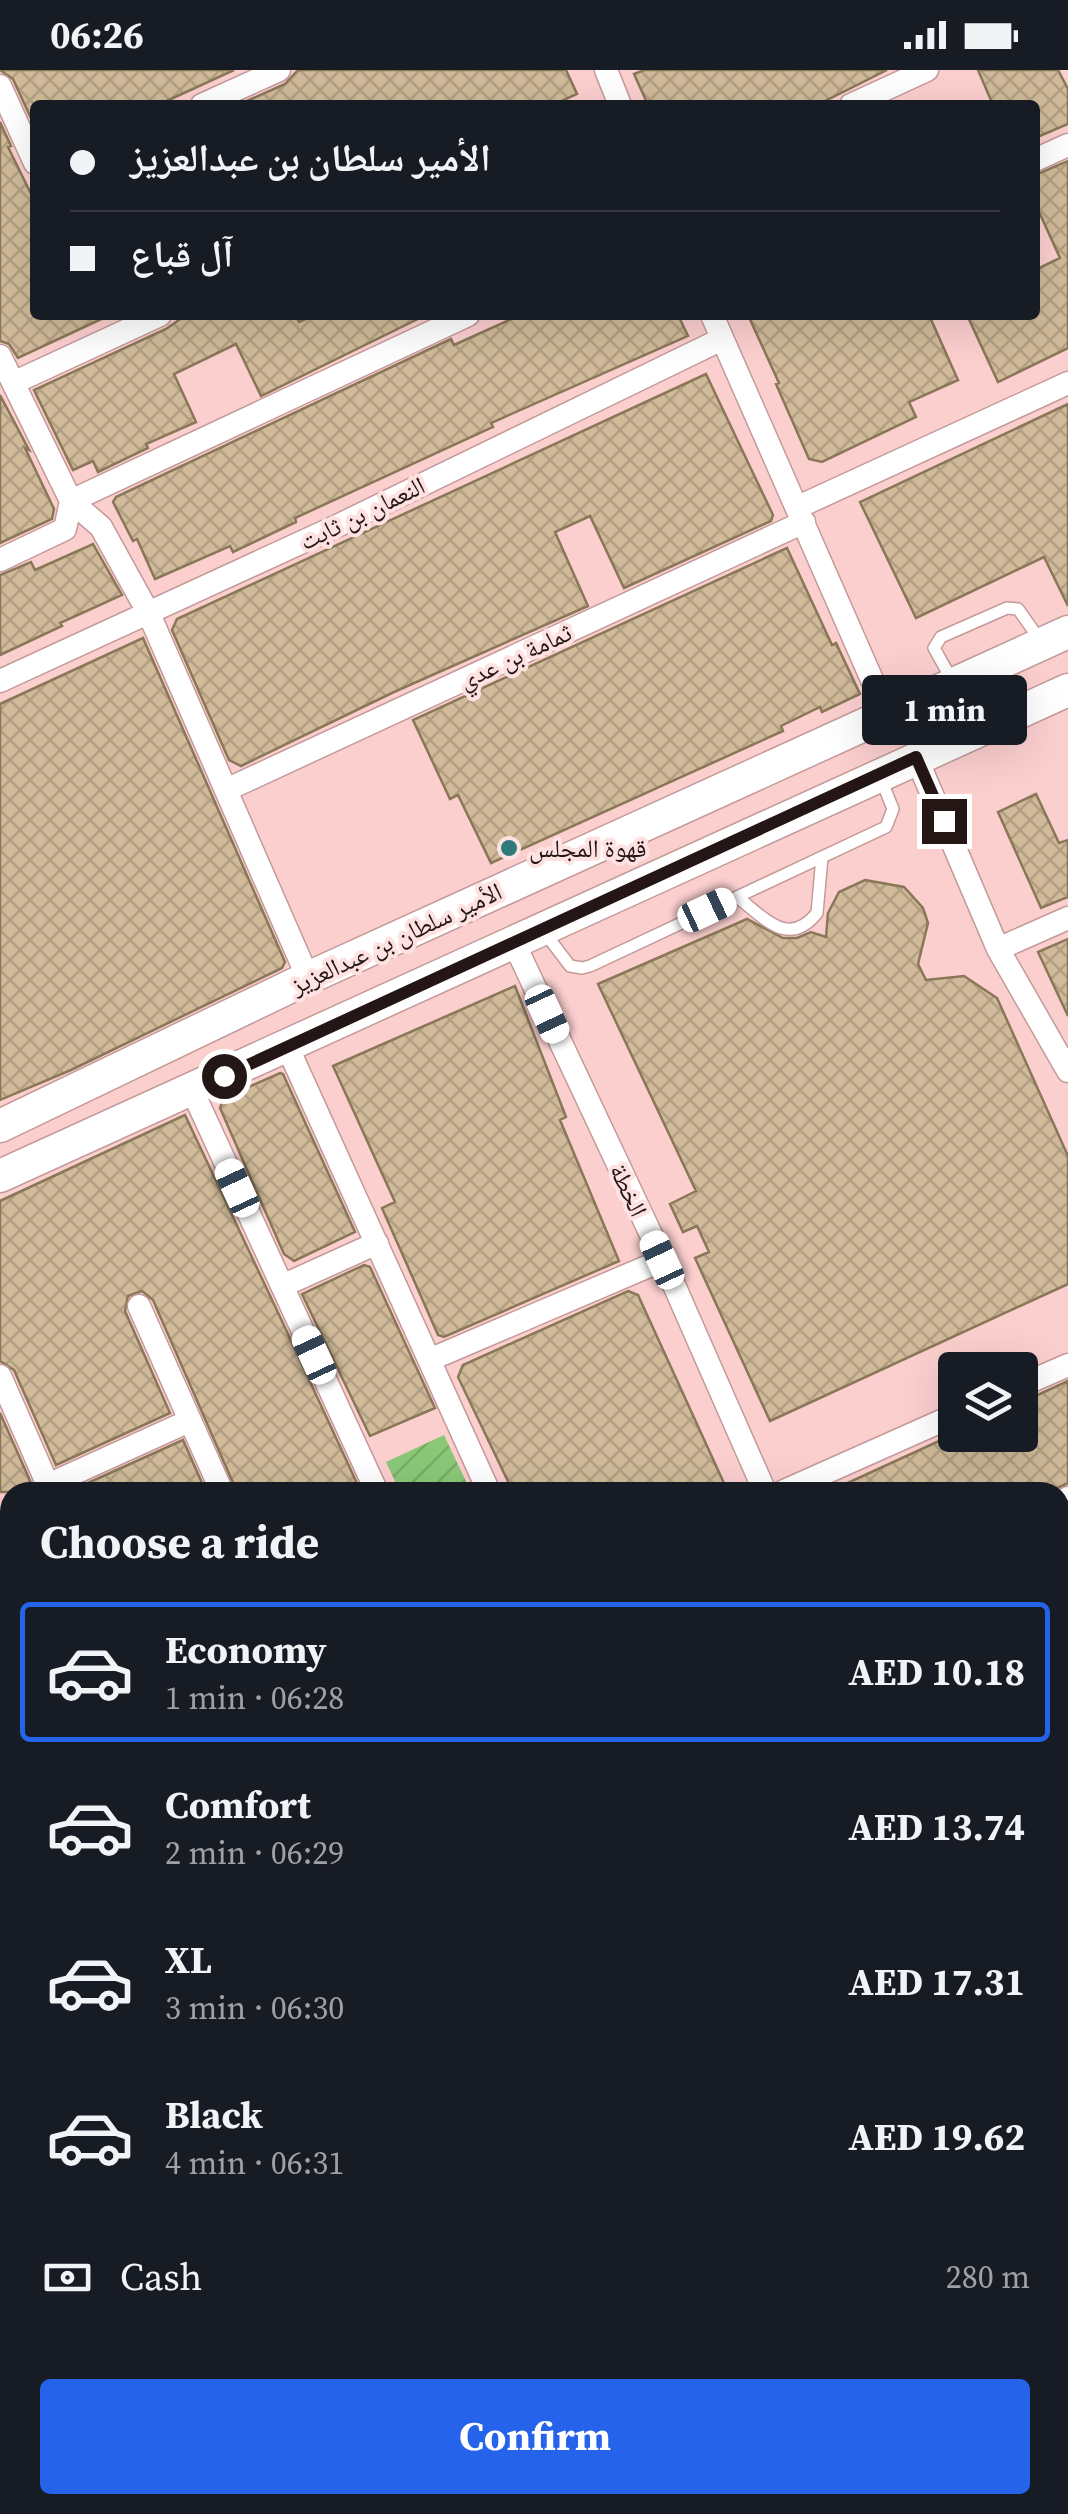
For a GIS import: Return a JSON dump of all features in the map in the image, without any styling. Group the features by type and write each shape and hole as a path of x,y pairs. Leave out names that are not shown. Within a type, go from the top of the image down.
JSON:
{"street":[{"path":"213,100 279,70"},
{"path":"862,100 927,70"},
{"path":"610,71 616,100"},
{"path":"0,86 30,152"},
{"path":"1040,158 1068,145"},
{"path":"71,501 457,320"},
{"path":"714,320 887,714"},
{"path":"13,383 114,325"},
{"name":"النعمان بن ثابت","path":"0,681 150,614 722,340"},
{"path":"0,356 71,501 101,527 150,614 308,978"},
{"name":"ثمامة بن عدي","path":"226,790 1068,383"},
{"path":"0,560 65,530 71,501"},
{"name":"الأمير سلطان بن عبدالعزيز","path":"0,1126 308,978 1055,638"},
{"name":"الأمير سلطان بن عبدالعزيز","path":"0,1176 1068,690"},
{"path":"916,757 998,950 1066,1063"},
{"path":"998,950 1068,918"},
{"name":"الخطة","path":"528,937 662,1260 762,1482"},
{"path":"287,1046 485,1482"},
{"path":"192,1090 372,1482"},
{"path":"282,1286 378,1243"},
{"path":"430,1360 662,1260"},
{"path":"139,1306 217,1482"},
{"path":"1038,1378 1068,1365"},
{"path":"0,1376 46,1482"},
{"path":"63,1482 189,1420"},
{"path":"804,1482 938,1423"}],"lane":[{"path":"955,684 934,648 941,637 1007,608 1018,609 1055,638"},
{"path":"528,937 570,966 582,968 886,827 893,809 880,775"},
{"path":"736,897 780,929 796,930 817,913 822,857"}],"green space":[{"path":"444,1435 466,1482 395,1482 386,1462"}],"building":[{"path":"0,70 234,70 169,100 30,100 30,116 13,79"},
{"path":"298,70 566,70 577,94 564,100 249,100 285,84"},
{"path":"644,70 887,70 827,100 646,100 634,74"},
{"path":"978,70 1058,70 1068,89 1068,124 1040,136 1040,100 991,100"},
{"path":"0,122 30,192 30,320 99,320 18,358 9,344 0,341"},
{"path":"1068,161 1068,348 998,382 969,320 1040,320 1040,268 1060,258 1040,214 1040,173"},
{"path":"179,320 416,320 261,396 236,344 174,374 196,422 146,444 148,448 98,472 93,461 73,470 34,390"},
{"path":"509,320 680,320 688,336 491,423 493,427 295,518 296,522 233,552 230,546 155,579 137,539 133,541 113,502 116,497 451,339 454,345"},
{"path":"750,320 931,320 958,380 909,402 916,417 822,462 809,459 776,384 779,383"},
{"path":"706,374 773,515 771,521 624,588 590,516 555,532 588,606 394,692 241,766 229,760 172,630 177,619"},
{"path":"0,395 54,509 52,519 0,543"},
{"path":"1068,404 1068,606 1044,557 916,618 860,502"},
{"path":"93,544 122,595 0,655 0,575 31,562 35,570"},
{"path":"787,548 832,645 836,643 860,694 822,712 820,707 781,726 783,731 491,863 458,795 450,799 413,720"},
{"path":"143,638 285,962 282,968 0,1100 0,704"},
{"path":"1036,794 1059,843 1068,840 1068,897 1041,908 998,812"},
{"path":"865,880 904,887 923,908 928,923 918,964 926,980 964,976 997,998 1068,1156 1068,1284 770,1421 695,1258 709,1252 697,1226 683,1232 670,1204 696,1191 598,984 747,919 783,938 811,932 826,937 828,913 839,892"},
{"path":"1068,939 1068,1016 1038,952"},
{"path":"515,986 566,1117 560,1120 619,1261 444,1337 438,1335 382,1208 395,1202 333,1066"},
{"path":"280,1073 355,1232 294,1261 284,1254 220,1108 224,1098"},
{"path":"185,1115 356,1482 233,1482 153,1300 142,1291 128,1296 125,1311 170,1413 56,1465 14,1370 0,1361 0,1201"},
{"path":"364,1265 370,1267 435,1408 370,1436 302,1294"},
{"path":"628,1291 638,1295 723,1482 508,1482 458,1377 463,1365"},
{"path":"1068,1381 1068,1482 850,1482 938,1441 938,1452 1038,1452 1038,1395"},
{"path":"0,1413 31,1482 0,1482"},
{"path":"183,1440 202,1482 90,1482"}],"place":[{"name":"قهوة المجلس","path":"509,848"}],"route":[{"path":"224,1076 916,757 944,821"}]}
